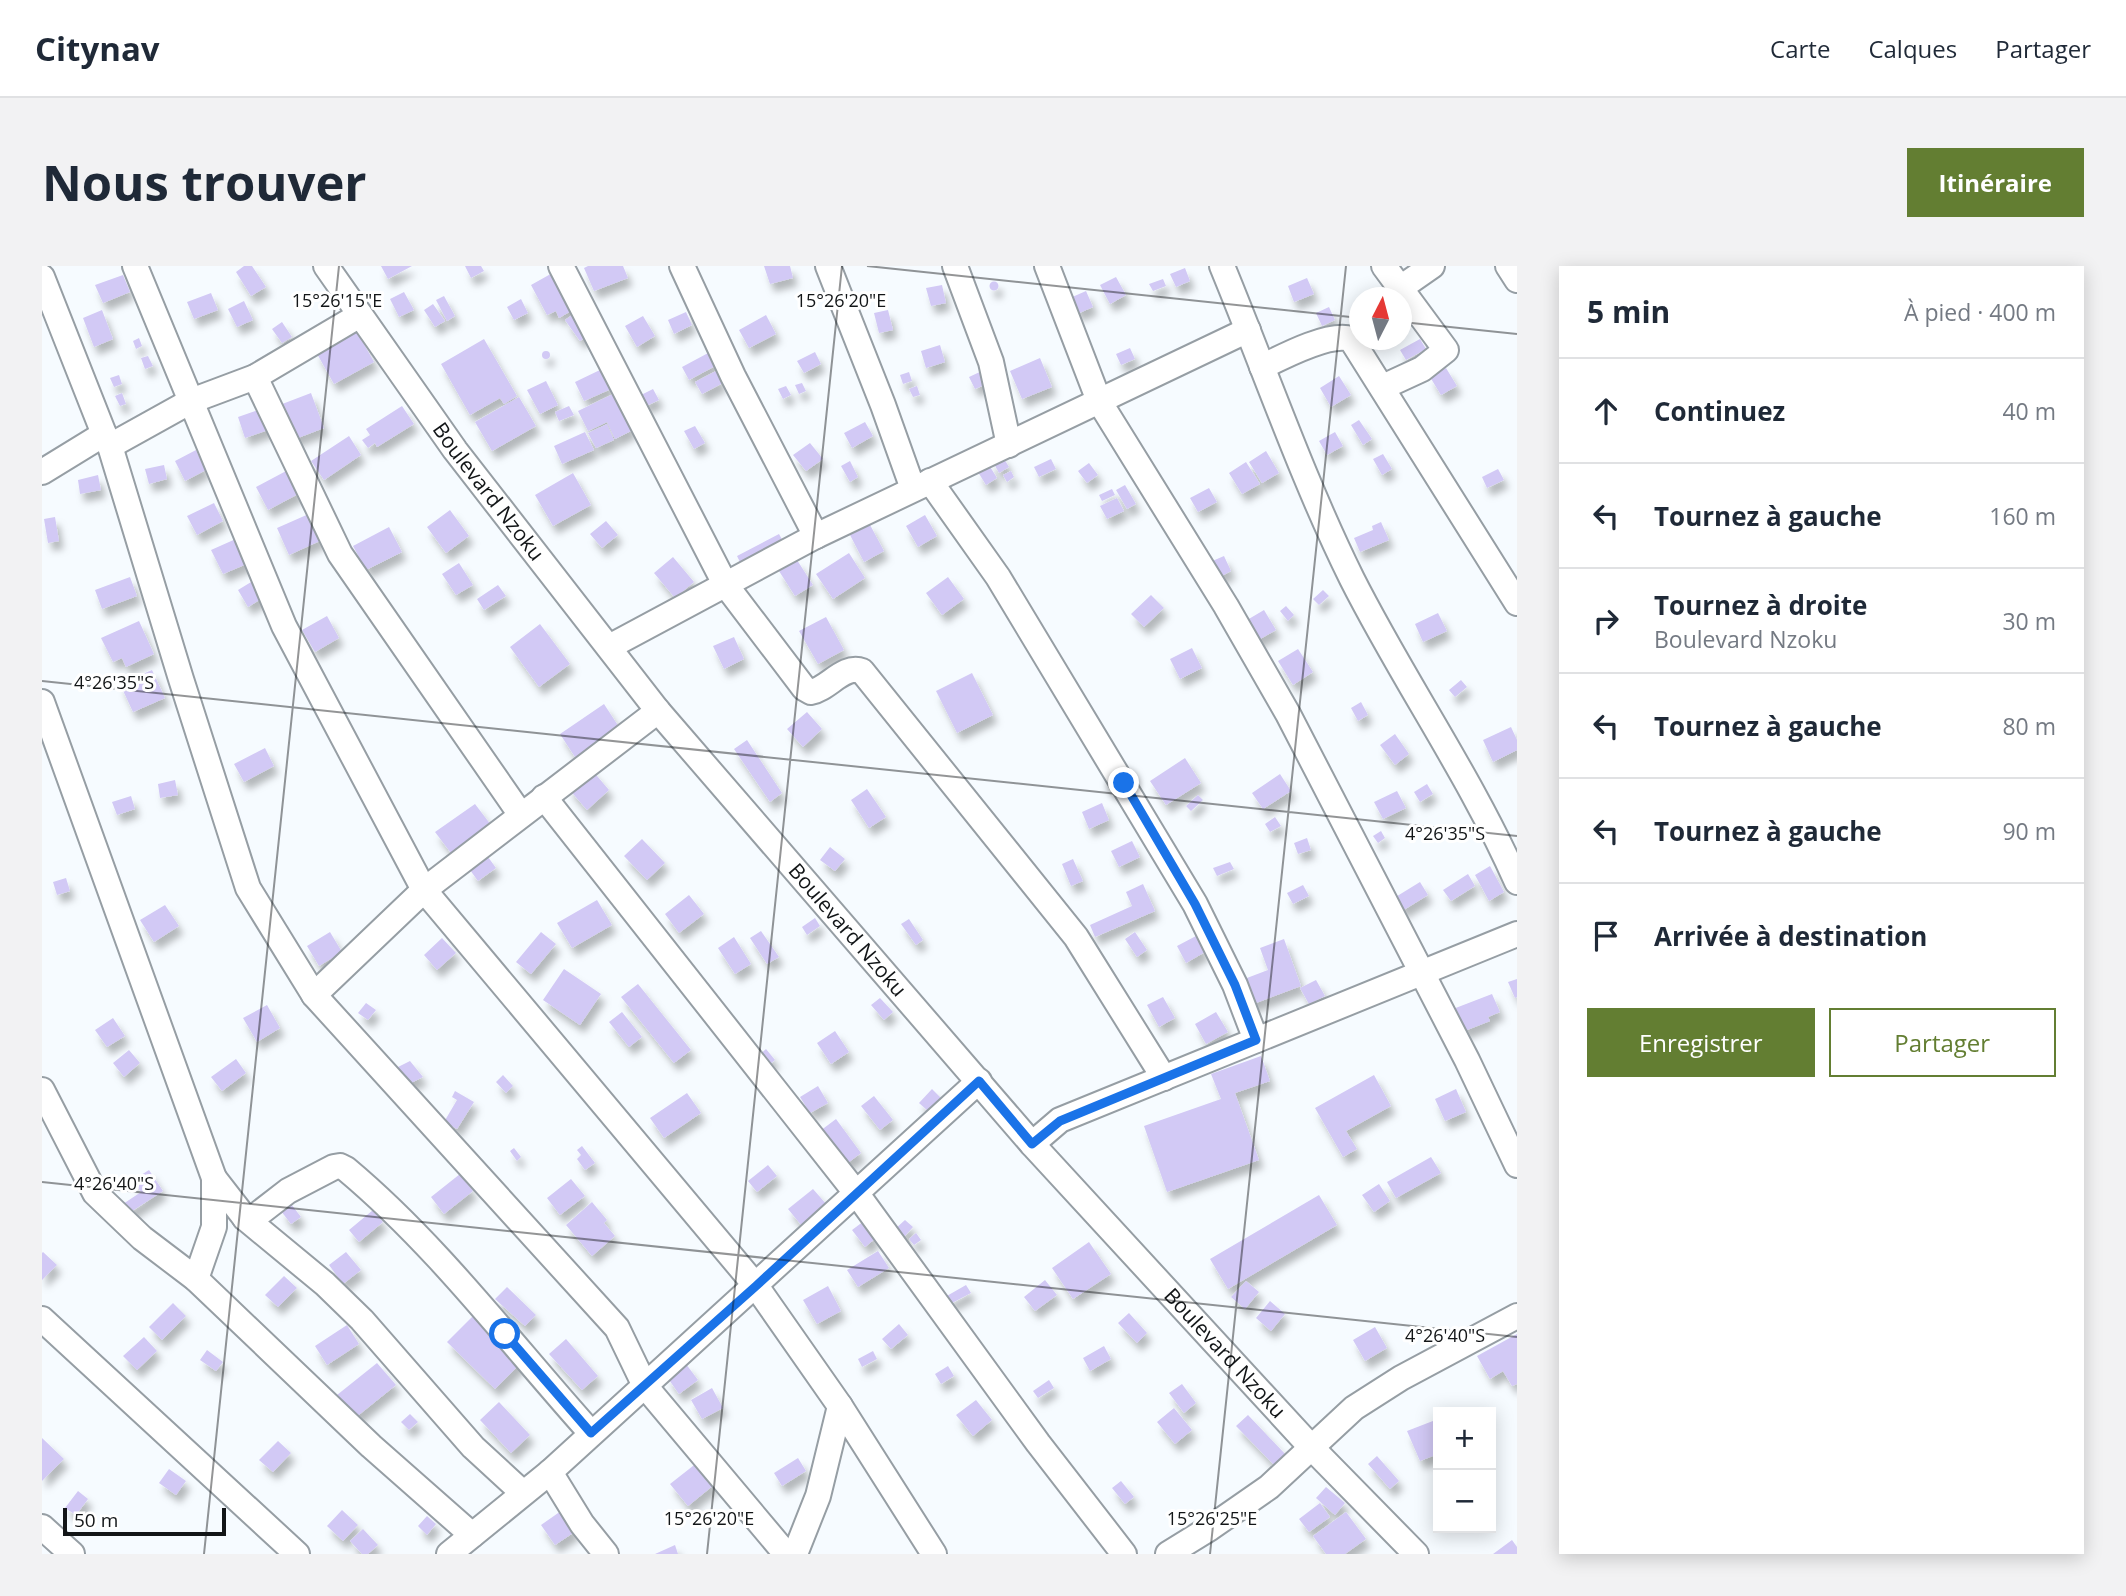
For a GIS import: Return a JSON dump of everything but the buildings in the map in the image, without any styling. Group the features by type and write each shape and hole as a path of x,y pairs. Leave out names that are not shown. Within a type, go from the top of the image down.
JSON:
{"street":[{"path":"135,266 284,625 424,890 756,1286 840,1406 934,1554"},
{"path":"561,266 725,584 804,688 811,692 819,690 849,671 862,671 1076,937 1164,1078"},
{"path":"682,266 739,388 816,536"},
{"path":"828,266 883,405 921,485 998,577 1195,904 1235,985 1256,1040"},
{"path":"954,266 991,362 1009,445"},
{"path":"1047,266 1100,401 1226,606 1288,715 1467,1060 1517,1165"},
{"path":"1222,266 1313,494 1352,580 1499,840 1517,882"},
{"path":"1384,266 1398,287"},
{"path":"1402,287 1432,266"},
{"path":"1508,266 1517,280"},
{"name":"Boulevard Nzoku","path":"333,268 360,315 455,450 658,711 1032,1144 1311,1447 1416,1554"},
{"path":"42,277 107,440 248,888 314,995 617,1328 645,1386 786,1554"},
{"path":"1383,387 1422,369 1446,350 1412,306"},
{"path":"42,472 191,401 255,377 360,315"},
{"path":"609,648 816,536 1248,330"},
{"path":"1262,367 1301,347 1347,337 1351,339 1517,603"},
{"path":"255,377 340,554 521,815"},
{"path":"42,702 214,1178 245,1217 325,1284 362,1320 473,1447 523,1493"},
{"path":"314,995 424,890 658,711"},
{"path":"544,797 857,1194 1038,1443 1124,1554"},
{"path":"1032,1144 1060,1121 1517,933"},
{"path":"450,1554 550,1472 979,1081"},
{"path":"42,1090 95,1193 142,1238 196,1279 371,1446 472,1535"},
{"path":"245,1217 257,1215 288,1191 334,1167 346,1169 383,1200 449,1270 591,1433"},
{"path":"196,1279 214,1227 214,1178"},
{"path":"1168,1554 1269,1487 1354,1408 1401,1378 1517,1316"},
{"path":"42,1319 297,1554"},
{"path":"795,1554 818,1496 840,1406"},
{"path":"550,1472 582,1524 606,1554"},
{"path":"42,1527 72,1554"}],"route":[{"path":"505,1334 591,1433 979,1081 1032,1144 1060,1121 1256,1040 1235,985 1195,904 1124,783"}]}
